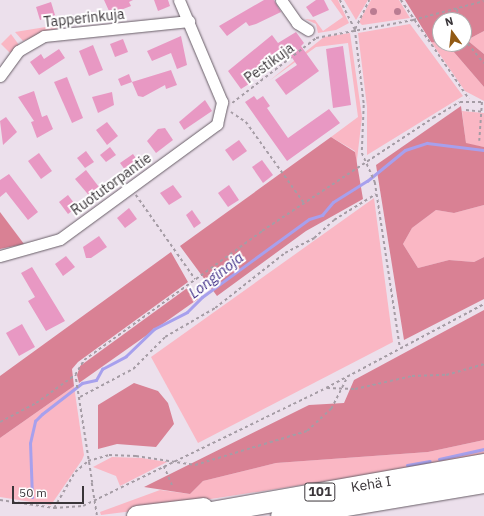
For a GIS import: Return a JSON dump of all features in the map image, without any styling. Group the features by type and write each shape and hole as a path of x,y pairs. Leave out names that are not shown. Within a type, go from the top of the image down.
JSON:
{"highway":[{"name":"Kehä I","path":"188,516 484,464"},
{"name":"Kehä I","path":"281,516 484,482"},
{"path":"137,516 191,508 227,508"}],"street":[{"path":"180,0 223,109"},
{"path":"281,0 297,23 308,30"},
{"name":"Tapperinkuja","path":"0,76 18,51 44,36 189,21"},
{"name":"Ruotutorpantie","path":"0,256 60,239 211,130 223,109"}],"path":[{"path":"340,0 355,29 364,105 362,153 365,164 375,182 400,348"},
{"path":"355,29 369,0"},
{"path":"401,0 413,20 469,100"},
{"path":"308,30 316,38 355,29 413,20 484,1"},
{"name":"Pestikuja","path":"223,109 309,47 316,38"},
{"path":"472,49 484,63"},
{"path":"0,422 36,403 74,375 84,360 195,278 304,203 433,118 469,100 483,102 479,141"},
{"path":"223,109 246,122 304,203"},
{"path":"466,110 483,112"},
{"path":"131,187 195,278"},
{"path":"80,398 133,369 165,337 215,308 285,253 314,238 334,220 376,194"},
{"path":"0,500 54,508 83,506 164,466 173,460 326,388 484,304"},
{"path":"326,388 342,388 412,376 446,375 484,364"},
{"path":"74,375 80,398 97,516"},
{"path":"54,508 75,472 88,461 109,455 173,460 195,465 307,431 331,409 349,376"},
{"path":"164,466 172,485"}],"shaded area":[{"path":"331,0 338,0 349,23 336,30 318,33 316,24 305,19 315,20 323,31 343,17"},
{"path":"344,0 368,0 356,20"},
{"path":"371,0 399,0 410,18 362,25 359,22"},
{"path":"405,0 484,0 484,31 472,37 472,12 432,12 431,42"},
{"path":"410,24 463,96 367,155 367,107 358,33"},
{"path":"58,25 58,28 23,41 15,32"},
{"path":"484,31 484,54 472,44 472,37"},
{"path":"350,33 362,117 356,168 355,151 331,137 358,117 348,43 316,47 269,81 324,37"},
{"path":"11,34 19,45 10,53 1,44"},
{"path":"472,44 484,54 484,87 454,52 472,52"},
{"path":"438,52 454,52 484,87 484,101 465,91"},
{"path":"461,106 466,143 484,147 484,205 454,213 436,210 412,228 403,244 418,268 449,260 474,262 484,257 484,299 404,340 376,165"},
{"path":"462,111 484,113 484,147 466,144"},
{"path":"331,137 355,152 363,199 306,231 217,296 180,246"},
{"path":"374,198 393,342 198,443 151,357"},
{"path":"484,205 484,257 474,262 449,260 418,268 403,244 412,228 436,210 454,213"},
{"path":"0,212 24,244 0,249"},
{"path":"171,252 188,282 78,362 72,369 74,386 0,438 0,376"},
{"path":"190,286 198,299 79,383 77,375 80,366"},
{"path":"484,310 484,440 428,452 276,463 203,481 190,494 144,487 309,405 344,403 354,380"},
{"path":"134,383 158,391 168,403 174,424 156,447 117,444 98,449 98,405"},
{"path":"74,386 84,455 82,460 51,505 0,497 0,438"},
{"path":"484,440 484,455 452,462 133,511 101,515 100,512 160,490 190,494 203,481 276,463 428,452"},
{"path":"112,457 142,458 167,462 120,486 116,476 93,467"}],"building":[{"path":"104,0 133,0 129,2 131,6 118,11 116,8 109,11"},
{"path":"154,0 168,0 170,6 158,11"},
{"path":"264,0 274,0 281,12 249,26 246,22 227,36 219,26"},
{"path":"316,0 324,0 329,10 313,17 306,7"},
{"path":"51,2 55,15 40,20 36,7"},
{"path":"296,32 304,43 301,46 319,71 286,95 275,80 297,65 286,49 248,73 252,82 241,89 228,71 272,35 278,43"},
{"path":"181,36 187,65 177,69 171,53 152,61 147,51"},
{"path":"123,39 128,52 115,57 110,44"},
{"path":"93,45 103,70 89,76 79,51"},
{"path":"343,46 351,105 333,108 326,49"},
{"path":"59,49 65,58 39,75 30,62 41,54 44,59"},
{"path":"171,70 177,85 166,89 165,85 143,97 138,96 132,82"},
{"path":"129,74 132,82 121,86 118,79"},
{"path":"67,77 83,118 72,123 54,82"},
{"path":"34,91 42,117 47,115 53,129 37,138 31,122 34,121 18,97"},
{"path":"112,92 114,105 98,113 92,97"},
{"path":"254,96 257,100 263,96 270,106 267,108 288,138 329,109 340,123 287,161 245,102"},
{"path":"205,100 212,111 184,130 179,122"},
{"path":"6,117 17,132 3,145 0,121"},
{"path":"107,122 118,136 107,145 96,130"},
{"path":"165,128 173,140 156,153 147,141 158,129"},
{"path":"239,140 247,151 233,161 225,150"},
{"path":"110,147 116,155 106,162 100,155"},
{"path":"86,151 94,162 85,168 77,158"},
{"path":"39,153 52,171 41,179 28,161"},
{"path":"133,154 141,165 128,174 120,163"},
{"path":"262,160 273,175 263,183 252,167"},
{"path":"86,170 102,191 92,199 75,179"},
{"path":"9,174 38,212 28,220 6,192 0,197 0,180"},
{"path":"173,185 182,197 169,205 160,193"},
{"path":"229,185 239,200 228,207 218,193"},
{"path":"68,195 77,207 68,214 59,202"},
{"path":"129,208 137,219 125,228 117,218"},
{"path":"192,210 201,223 194,228 186,215"},
{"path":"99,236 107,247 91,258 86,258 83,247"},
{"path":"66,256 75,267 63,276 55,264"},
{"path":"32,267 65,321 46,331 28,301 35,297 21,273"},
{"path":"22,324 35,347 19,356 6,333"}],"waterway":[{"name":"Longinoja","path":"32,497 30,443 35,421 82,383 96,380 102,369 126,356 154,329 187,312 202,297 309,219 322,215 333,202 367,181 405,150 427,143 484,150"},
{"path":"439,459 484,449"},
{"path":"407,465 430,461"}]}
